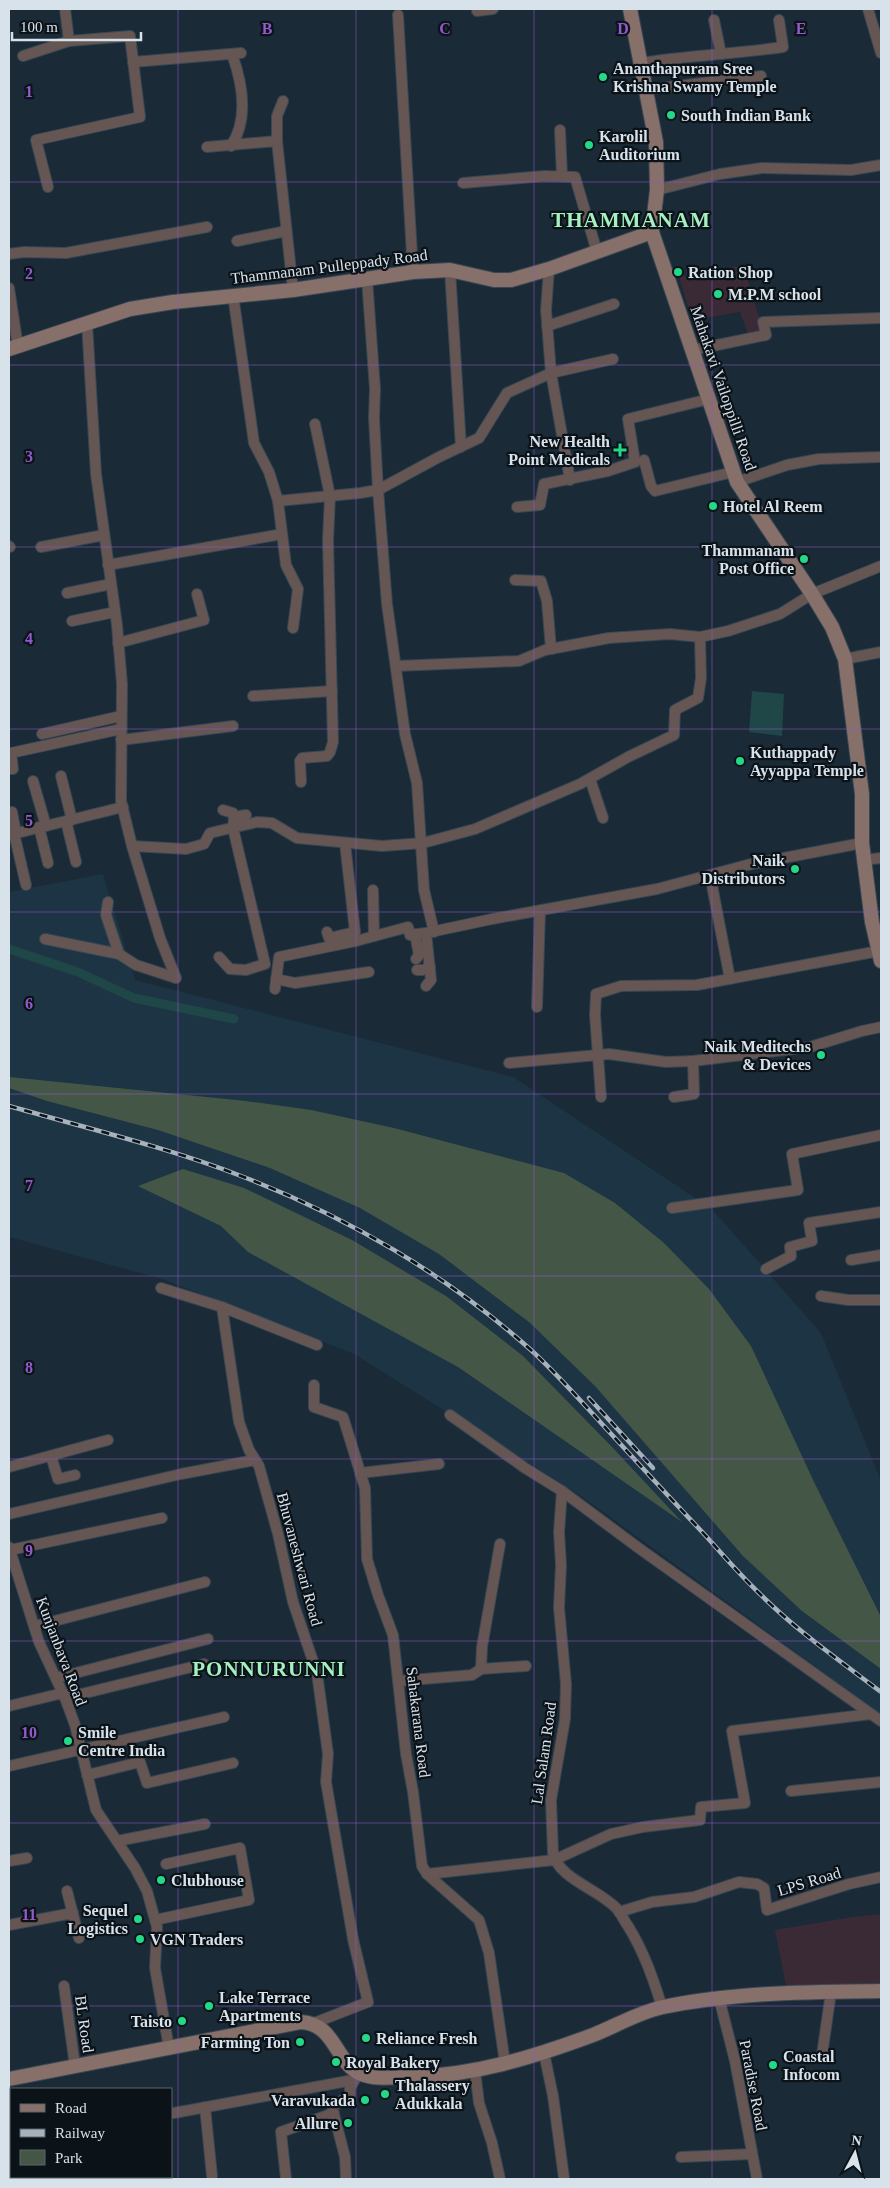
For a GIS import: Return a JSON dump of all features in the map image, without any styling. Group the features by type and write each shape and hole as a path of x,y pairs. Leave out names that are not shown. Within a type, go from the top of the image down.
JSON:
{"main road":[{"name":"Mahakavi Vailoppilli Road","path":"630,9 641,63 644,90 656,142 657,190 652,232 735,477 832,627 845,659 862,794 864,860 880,956"},
{"name":"Thammanam Pulleppady Road","path":"13,348 130,309 233,295 293,290 413,272 450,270 494,280 511,280 549,269 652,232"},
{"path":"9,2079 301,2022 314,2023 326,2034 356,2077 450,2076 544,2053 662,2007 719,1998 881,1991"}],"street":[{"path":"65,9 69,41"},
{"path":"477,11 493,9"},
{"path":"868,9 881,53"},
{"path":"398,15 413,272"},
{"path":"714,20 721,54"},
{"path":"641,63 703,54 721,54 783,47 779,20"},
{"path":"23,56 69,41 130,36 140,117 36,140 48,187"},
{"path":"133,62 237,53 242,105 240,125 231,146"},
{"path":"644,90 760,76"},
{"path":"282,101 277,116 277,141 293,290"},
{"path":"560,130 562,176"},
{"path":"207,147 277,141"},
{"path":"657,190 720,174 762,168 851,170 881,166"},
{"path":"463,183 562,176 575,177 597,252"},
{"path":"9,254 24,252 66,253 207,227"},
{"path":"237,240 286,231"},
{"path":"549,269 546,310 551,373 570,480"},
{"path":"450,270 461,447"},
{"path":"366,279 375,389 374,418 378,490 387,604 405,734 418,783 423,843 425,933 431,980 426,986"},
{"path":"9,288 13,348"},
{"path":"233,295 254,443 270,472 278,501 286,565 298,589 293,628"},
{"path":"547,326 614,304"},
{"path":"693,350 766,335 763,322 881,318"},
{"path":"45,939 119,954 136,965 176,978 160,938 132,846 123,807 122,684 115,612 96,474 87,323"},
{"path":"278,501 378,490 479,438 507,393 551,373 613,359"},
{"path":"517,508 540,505 544,484 608,471 634,462 628,419 709,399"},
{"path":"301,782 300,761 302,758 327,756 334,742 328,542 330,496 315,424"},
{"path":"644,460 651,486 655,492 819,459 881,457"},
{"path":"108,565 282,534"},
{"path":"41,547 104,536"},
{"path":"396,666 519,661 551,649 609,638 670,634 700,637 728,631 780,614 812,594 881,566"},
{"path":"515,580 541,581 547,601 551,649"},
{"path":"67,593 111,584"},
{"path":"118,643 204,620 197,594"},
{"path":"72,621 115,612"},
{"path":"233,823 272,823 297,838 382,846 423,843 475,829 590,779 674,735 675,710 698,698 701,678 700,637"},
{"path":"845,659 881,652"},
{"path":"253,696 332,691"},
{"path":"42,734 121,716"},
{"path":"121,740 233,726"},
{"path":"9,770 13,768 11,753 121,729"},
{"path":"61,776 76,862"},
{"path":"590,779 603,818"},
{"path":"33,781 43,826 48,863"},
{"path":"13,833 123,807"},
{"path":"223,810 233,813 233,823 265,964"},
{"path":"12,812 13,833 26,885"},
{"path":"132,846 186,849 204,844 210,833 246,815"},
{"path":"346,843 355,936"},
{"path":"327,932 329,938 374,936 408,927 410,935 425,933 492,918 657,889 747,864 862,843"},
{"path":"864,860 881,858"},
{"path":"710,875 730,979"},
{"path":"373,890 374,936"},
{"path":"108,902 106,915 119,954"},
{"path":"537,1007 540,911"},
{"path":"425,933 417,964 423,970 430,967"},
{"path":"355,936 279,957 275,984 295,983 369,972"},
{"path":"601,1097 594,1015 596,994 620,986 697,985 880,956"},
{"path":"219,957 230,969 246,970 265,964 278,968"},
{"path":"509,1063 598,1054 666,1062 693,1061 810,1048 862,1031 881,1028"},
{"path":"674,1097 694,1094 693,1061"},
{"path":"672,1208 798,1190 792,1154 881,1135"},
{"path":"766,1269 791,1256 790,1247 812,1240 809,1223 881,1212"},
{"path":"851,1260 881,1255"},
{"path":"161,1288 222,1307 317,1345"},
{"path":"821,1296 848,1300 881,1300"},
{"name":"Bhuvaneshwari Road","path":"222,1307 239,1422 249,1450 259,1466 297,1618 317,1673 328,1754 326,1782 353,1939 368,2002 314,2023"},
{"name":"Sahakarana Road","path":"314,1385 314,1407 343,1416 365,1488 367,1559 393,1635 406,1754 413,1792 422,1866 427,1874"},
{"path":"450,1415 525,1468 562,1491 881,1723"},
{"path":"9,1467 108,1440"},
{"path":"51,1456 58,1479 75,1475"},
{"path":"9,1514 254,1460"},
{"path":"360,1473 439,1464"},
{"name":"Lal Salam Road","path":"554,1860 550,1815 551,1800 563,1741 566,1684 559,1608 561,1565 559,1532 562,1491"},
{"path":"9,1549 162,1518"},
{"path":"481,1669 482,1647 500,1544"},
{"name":"Kunjanbava Road","path":"9,1549 39,1642 64,1696 96,1810 135,1868 147,1891 157,1927 155,1968 169,2048"},
{"path":"35,1626 205,1582"},
{"path":"56,1678 208,1639"},
{"path":"9,1706 64,1696 204,1664"},
{"path":"399,1681 472,1675 481,1669 526,1666"},
{"path":"427,1874 554,1860 611,1834 643,1827 700,1820 701,1806 746,1803 732,1731 870,1714"},
{"path":"9,1766 224,1717"},
{"path":"87,1775 140,1762 146,1783 233,1763"},
{"path":"791,1791 881,1782"},
{"path":"117,1841 205,1824"},
{"path":"155,1920 249,1900 240,1848 166,1864"},
{"path":"9,1861 27,1858"},
{"path":"554,1860 564,1872 606,1898 619,1912 644,1954 662,2007"},
{"path":"427,1874 480,1920 490,1962 505,2063"},
{"name":"LPS Road","path":"619,1912 652,1902 694,1897 743,1881 757,1884 764,1888 767,1910 850,1884 881,1878"},
{"path":"67,1891 79,1938"},
{"path":"9,1926 73,1913"},
{"name":"BL Road","path":"64,1986 76,2066"},
{"path":"822,2056 831,1992"},
{"name":"Paradise Road","path":"719,1998 735,2061 756,2179"},
{"path":"544,2053 553,2096 564,2178"},
{"path":"475,2071 480,2103 500,2179"},
{"path":"174,2113 356,2077 350,2095 332,2107 345,2157 346,2179"},
{"path":"205,2107 212,2176"},
{"path":"286,2179 280,2132 334,2113"},
{"path":"681,2157 752,2154"}],"shaded area":[{"name":"M.P.M school","path":"743,265 764,333 749,336 740,312 692,320 679,277"},
{"path":"752,691 784,694 782,736 749,732"},
{"path":"103,874 135,980 513,1077 712,1209 821,1333 881,1481 881,1714 581,1496 354,1354 162,1279 9,1237 9,892"},
{"path":"881,1914 881,1983 786,1986 775,1930"}],"green space":[{"path":"9,1077 246,1101 311,1110 394,1128 564,1173 615,1203 664,1243 709,1289 751,1346 814,1482 881,1617 881,1669 802,1611 743,1556 595,1386 529,1322 439,1254 360,1208 270,1168 158,1130 47,1101 9,1088"},
{"path":"183,1169 244,1188 352,1240 446,1296 523,1356 682,1522 458,1367 248,1252 221,1226 138,1186"}],"waterway":[{"path":"9,949 78,972 134,998 234,1019"}],"railway":[{"path":"9,1106 155,1147 241,1176 280,1192 357,1229 430,1273 465,1297 531,1350 567,1386 774,1608 881,1692"},
{"path":"589,1398 653,1468"}],"place":[{"name":"Ananthapuram Sree Krishna Swamy Temple","path":"603,77"},
{"name":"South Indian Bank","path":"671,115"},
{"name":"Karolil Auditorium","path":"589,145"},
{"name":"Ration Shop","path":"678,272"},
{"name":"M.P.M school","path":"718,294"},
{"name":"New Health Point Medicals","path":"620,450"},
{"name":"Hotel Al Reem","path":"713,506"},
{"name":"Thammanam Post Office","path":"804,559"},
{"name":"Kuthappady Ayyappa Temple","path":"740,761"},
{"name":"Naik Distributors","path":"795,869"},
{"name":"Naik Meditechs & Devices","path":"821,1055"},
{"name":"Smile Centre India","path":"68,1741"},
{"name":"Clubhouse","path":"161,1880"},
{"name":"Sequel Logistics","path":"138,1919"},
{"name":"VGN Traders","path":"140,1939"},
{"name":"Lake Terrace Apartments","path":"209,2006"},
{"name":"Taisto","path":"182,2021"},
{"name":"Reliance Fresh","path":"366,2038"},
{"name":"Farming Ton","path":"300,2042"},
{"name":"Royal Bakery","path":"336,2062"},
{"name":"Coastal Infocom","path":"773,2065"},
{"name":"Thalassery Adukkala","path":"385,2094"},
{"name":"Varavukada","path":"365,2100"},
{"name":"Allure","path":"348,2123"}],"district":[{"name":"THAMMANAM","path":"631,220"},
{"name":"PONNURUNNI","path":"269,1669"}]}
